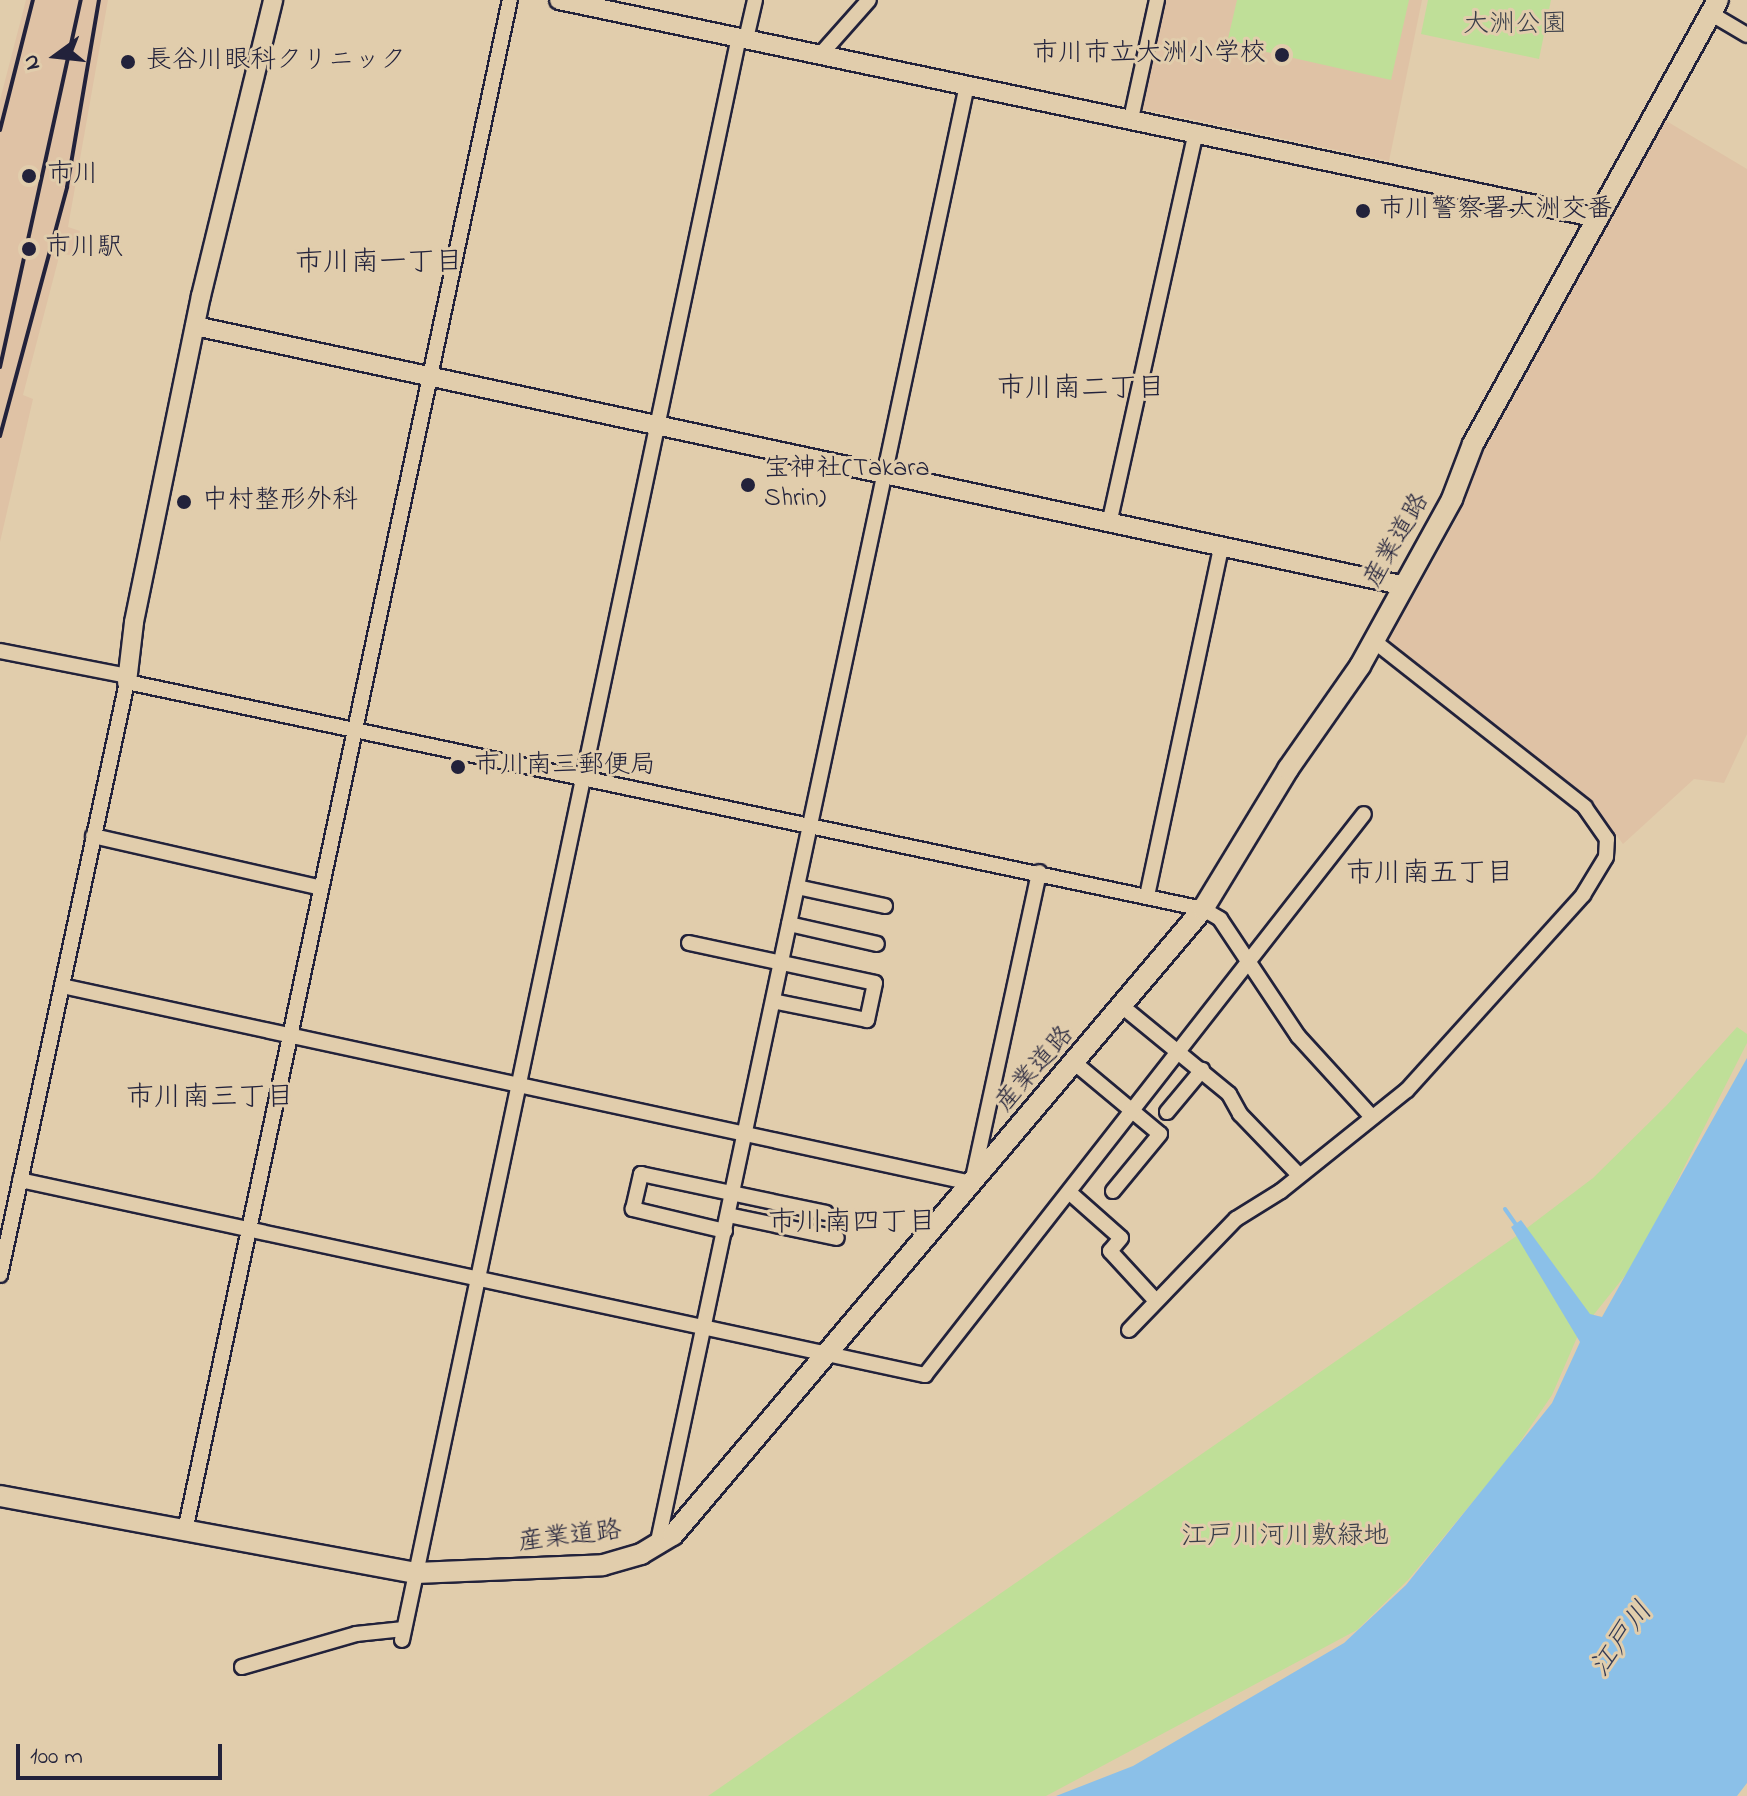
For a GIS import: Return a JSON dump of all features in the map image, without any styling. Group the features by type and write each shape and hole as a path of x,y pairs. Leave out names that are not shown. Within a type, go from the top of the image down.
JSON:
{"main road":[{"name":"産業道路","path":"0,1496 416,1573 603,1565 657,1546 692,1517 824,1354 1076,1064 1203,909 1373,640 1401,585 1439,525 1473,444 1598,218 1648,119 1715,3"}],"street":[{"path":"0,1275 127,679 195,326 273,0"},
{"path":"185,1531 321,888 434,377 510,0"},
{"path":"559,0 1598,218"},
{"path":"242,1667 356,1634 403,1634 657,426 743,38 755,0"},
{"path":"821,54 869,0"},
{"path":"1131,119 1157,0"},
{"path":"1715,3 1747,35"},
{"path":"657,1546 967,85"},
{"path":"1109,524 1196,132"},
{"path":"195,326 1401,585"},
{"path":"1147,896 1221,548"},
{"path":"1129,1330 1236,1219 1299,1175 1372,1117 1443,1054 1599,874 1607,839 1585,807 1373,640"},
{"path":"0,651 1203,909 1220,919 1298,1036 1372,1117"},
{"path":"20,1180 248,1232 925,1375 1364,814"},
{"path":"93,836 321,888"},
{"path":"62,986 972,1183 1039,872"},
{"path":"797,887 885,906"},
{"path":"789,924 877,944"},
{"path":"689,943 875,983 867,1020 773,1001"},
{"path":"1123,1007 1181,1050 1202,1070 1299,1175"},
{"path":"1076,1064 1160,1134 1113,1191"},
{"path":"1167,1112 1202,1070"},
{"path":"725,1231 633,1209 641,1174 826,1213"},
{"path":"1069,1192 1121,1238 1110,1251 1156,1301"},
{"path":"728,1215 837,1238"}],"shaded area":[{"name":"市川駅","path":"26,0 108,0 68,227 80,231 74,256 60,253 23,395 33,399 0,542 0,100"},
{"name":"市川市立大洲小学校","path":"1165,0 1422,0 1389,161 1142,109"},
{"path":"1663,119 1747,169 1747,734 1724,783 1694,779 1623,844 1596,808 1388,642 1458,516 1479,459"}],"green space":[{"path":"1237,0 1409,0 1391,80 1227,43"},
{"name":"大洲公園","path":"1428,0 1551,0 1539,59 1421,34"},
{"name":"江戸川河川敷緑地","path":"1737,1027 1747,1034 1747,1043 1636,1262 1579,1333 1552,1395 1509,1458 1408,1580 1357,1630 1046,1796 708,1796 1515,1237 1593,1178 1667,1105"}],"water":[{"name":"江戸川","path":"1747,1058 1747,1783 1737,1796 1056,1796 1133,1766 1344,1643 1406,1585 1552,1403 1580,1342 1511,1227 1521,1220 1590,1314 1602,1317"}],"waterway":[{"path":"1505,1209 1517,1226"}],"railway":[{"path":"0,130 33,0"},
{"path":"0,367 81,0"},
{"path":"0,436 67,187 99,0"}],"place":[{"name":"市川市立大洲小学校","path":"1282,55"},
{"name":"長谷川眼科クリニック","path":"128,62"},
{"name":"市川","path":"29,176"},
{"name":"市川警察署大洲交番","path":"1363,211"},
{"name":"市川駅","path":"29,249"},
{"name":"宝神社(Takara Shrin)","path":"748,485"},
{"name":"中村整形外科","path":"184,502"},
{"name":"市川南三郵便局","path":"458,767"}],"district":[{"name":"市川南一丁目","path":"379,264"},
{"name":"市川南二丁目","path":"1081,390"},
{"name":"市川南五丁目","path":"1430,875"},
{"name":"市川南三丁目","path":"210,1099"},
{"name":"市川南四丁目","path":"852,1224"}]}
